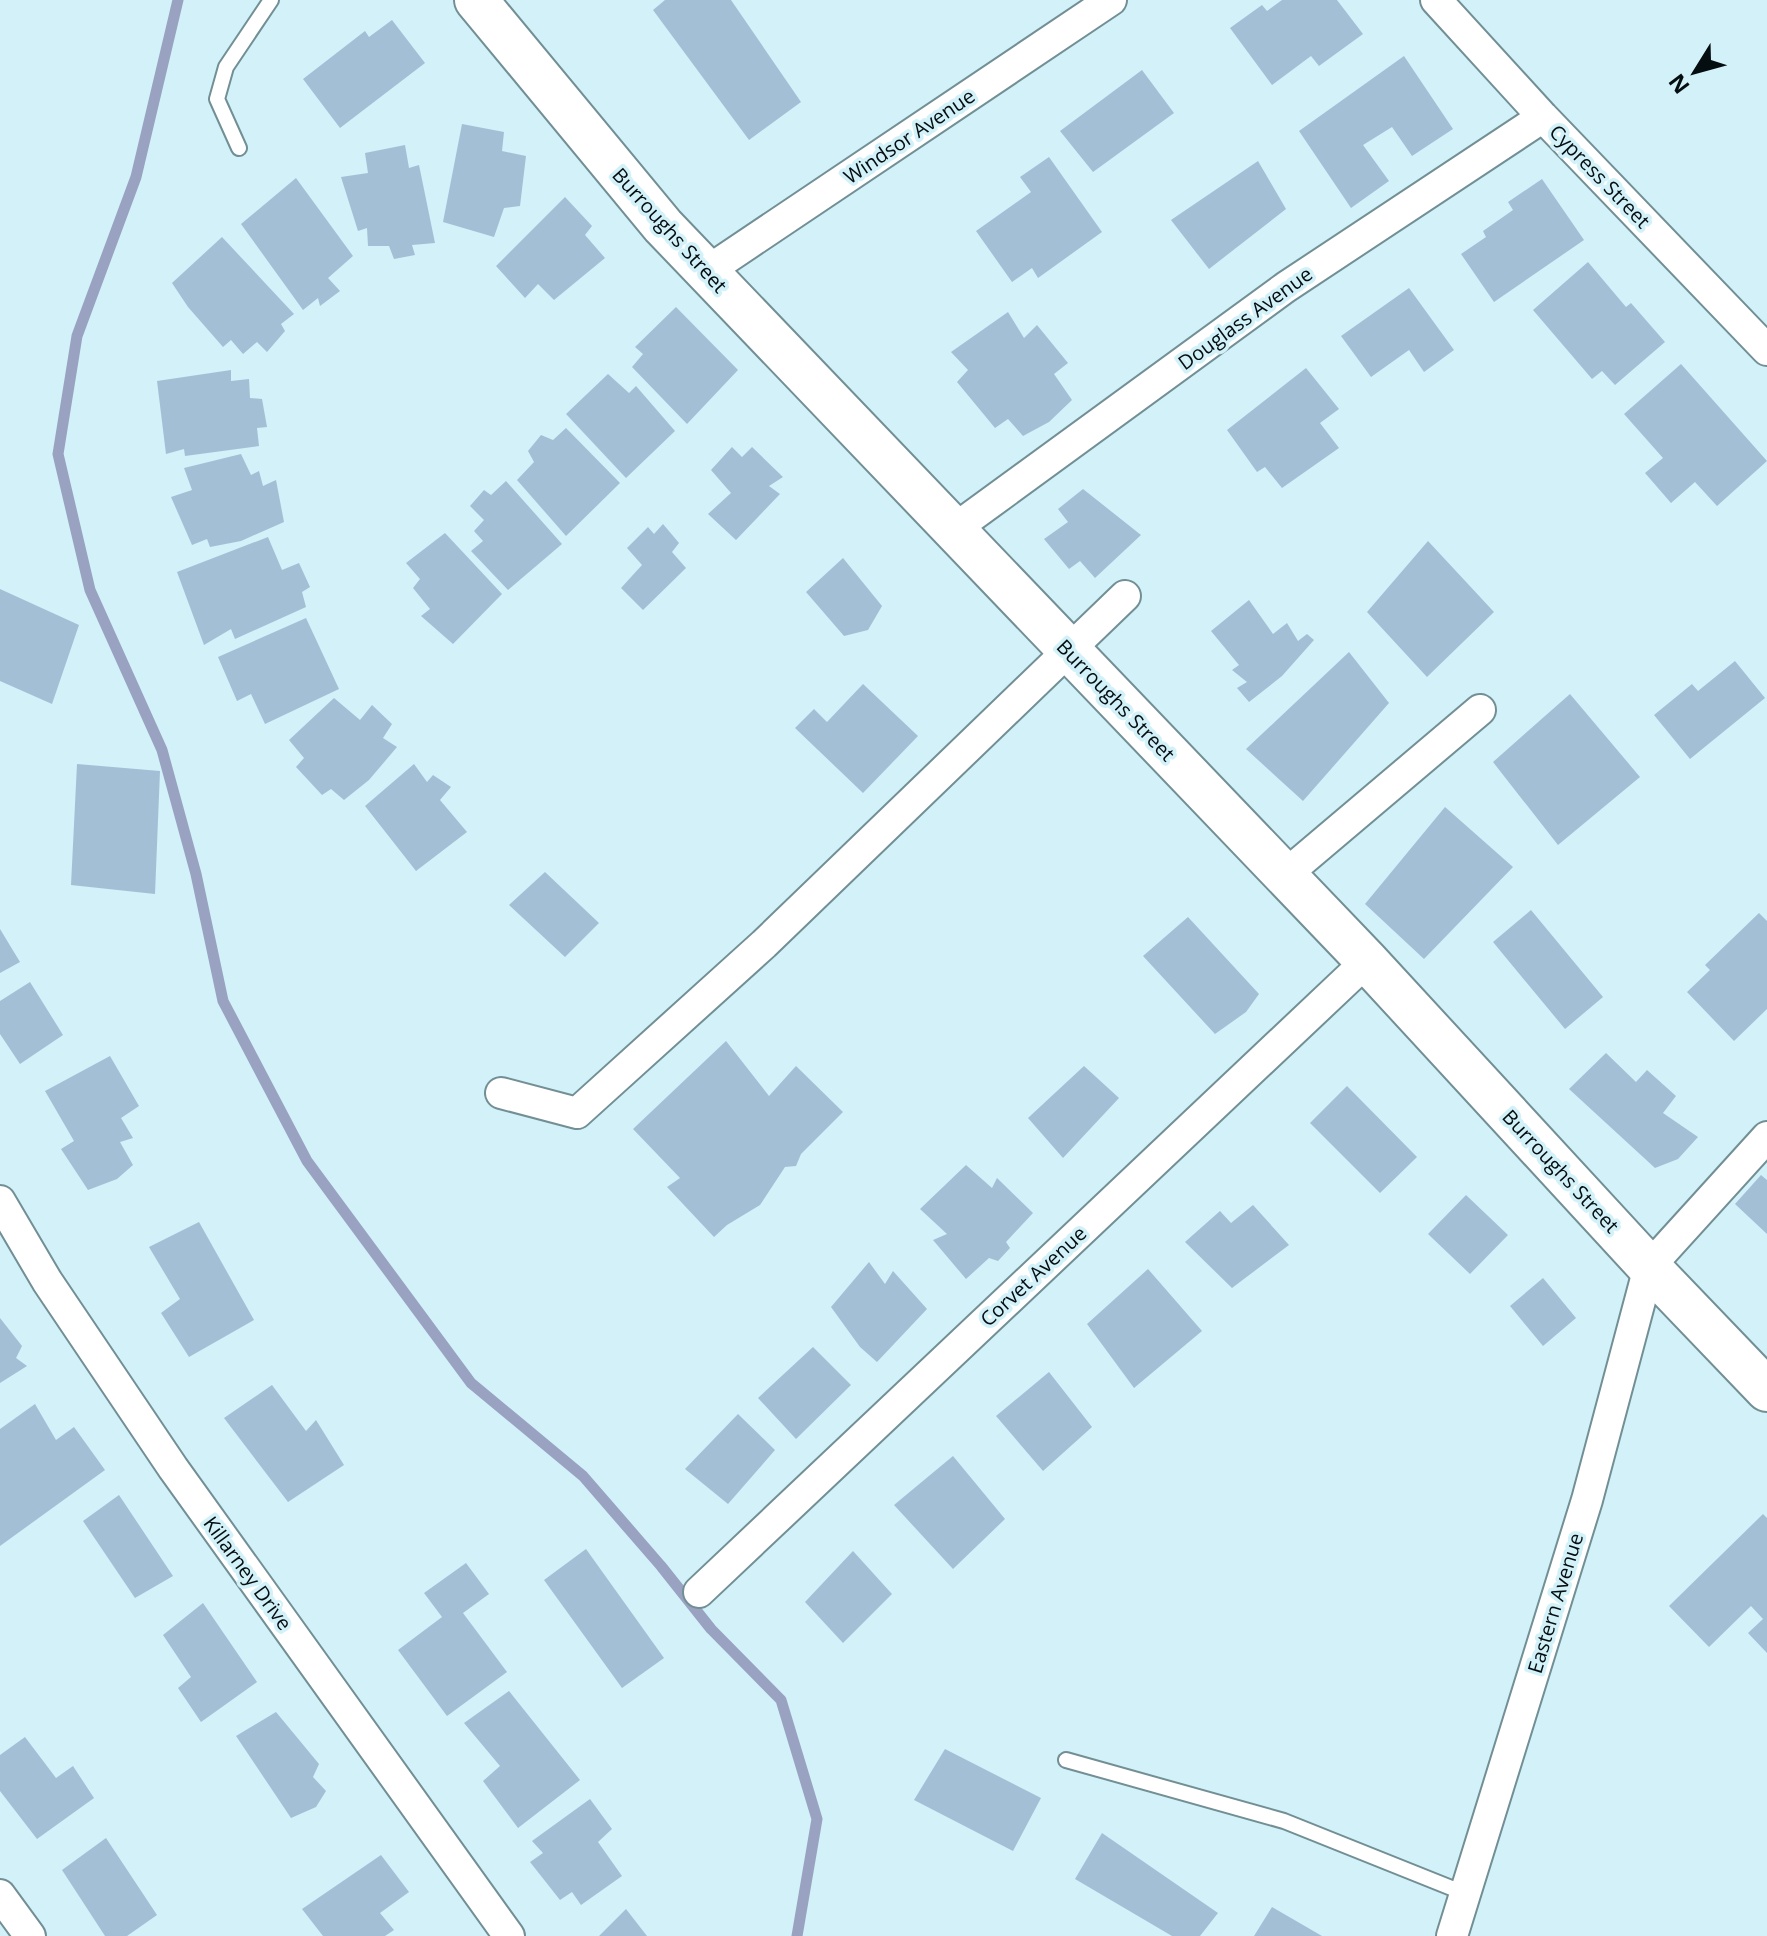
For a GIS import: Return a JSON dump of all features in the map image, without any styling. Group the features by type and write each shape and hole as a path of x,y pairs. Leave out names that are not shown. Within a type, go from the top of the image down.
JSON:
{"street":[{"name":"Burroughs Street","path":"476,0 663,226 1367,961 1649,1267 1767,1390"},
{"name":"Windsor Avenue","path":"706,272 1111,0"},
{"name":"Cypress Street","path":"1436,0 1543,117 1767,350"},
{"name":"Douglass Avenue","path":"953,530 1286,287 1543,117"},
{"path":"501,1093 577,1113 764,944 1125,596"},
{"path":"1285,875 1480,710"},
{"name":"Corvet Avenue","path":"699,1592 1367,961"},
{"path":"1649,1267 1767,1137"},
{"name":"Killarney Drive","path":"0,1201 47,1281 173,1468 494,1930"},
{"name":"Eastern Avenue","path":"1452,1936 1587,1500 1649,1267"},
{"path":"0,1895 30,1936"}],"lane":[{"path":"239,148 217,99 226,67 271,0"},
{"path":"1066,1760 1284,1821 1464,1893"}],"building":[{"path":"665,0 731,0 801,102 749,140 653,10"},
{"path":"1282,0 1337,0 1363,34 1319,66 1311,56 1272,85 1230,28 1262,5 1267,11"},
{"path":"392,20 425,63 340,128 303,79 365,31 369,37"},
{"path":"1404,56 1453,129 1412,156 1392,127 1363,145 1389,181 1351,208 1299,131"},
{"path":"1142,70 1174,113 1093,172 1060,131"},
{"path":"462,124 504,132 502,151 526,156 520,206 504,208 494,237 443,222"},
{"path":"405,145 409,168 419,165 435,243 412,245 415,255 394,259 389,246 368,246 367,228 358,231 341,177 368,173 365,153"},
{"path":"1049,157 1102,232 1038,278 1032,268 1012,282 976,231 1031,192 1020,177"},
{"path":"1258,161 1286,209 1209,269 1171,220"},
{"path":"296,178 353,256 328,278 340,291 320,306 318,298 303,310 241,224"},
{"path":"1542,179 1584,240 1494,302 1461,254 1486,237 1483,231 1513,210 1508,202"},
{"path":"565,197 592,226 585,235 605,258 554,300 538,284 525,298 496,266"},
{"path":"222,237 294,314 281,324 285,331 267,352 257,342 243,354 231,340 223,347 188,307 172,283"},
{"path":"1588,262 1626,307 1631,303 1665,342 1615,385 1602,371 1592,379 1533,310"},
{"path":"1409,288 1454,350 1424,372 1409,350 1371,377 1341,336"},
{"path":"676,307 738,370 687,424 632,367 643,354 635,347"},
{"path":"1008,312 1024,338 1037,325 1068,363 1054,374 1072,400 1049,422 1023,436 1008,419 995,428 957,382 968,370 951,352"},
{"path":"1681,364 1767,461 1717,506 1695,482 1671,503 1645,473 1663,458 1624,414"},
{"path":"1306,368 1339,409 1320,423 1339,448 1282,488 1265,467 1257,472 1227,430"},
{"path":"231,370 231,381 249,379 250,398 262,399 267,427 257,428 259,446 185,456 184,449 166,454 157,381"},
{"path":"608,374 629,393 636,386 675,431 626,478 566,414"},
{"path":"566,428 620,483 566,536 517,480 534,462 528,451 541,435 553,440"},
{"path":"732,447 742,457 752,447 783,477 769,486 780,494 736,540 708,514 731,493 711,470"},
{"path":"241,454 251,475 259,471 263,486 276,480 284,522 241,541 210,547 207,539 192,545 171,497 192,490 184,468"},
{"path":"506,481 562,544 508,590 471,551 483,541 474,531 484,520 470,506 484,490 491,495"},
{"path":"1083,489 1141,535 1095,578 1080,561 1069,569 1044,539 1068,522 1058,509"},
{"path":"663,524 679,543 672,552 686,568 643,610 621,588 642,565 627,548 648,527 654,534"},
{"path":"445,533 502,594 453,644 421,616 430,609 413,588 420,579 406,563"},
{"path":"268,537 282,570 299,563 310,587 302,592 306,607 235,639 231,629 204,645 177,572"},
{"path":"1428,541 1494,612 1427,677 1367,612"},
{"path":"843,558 882,606 868,630 844,636 806,592"},
{"path":"0,589 79,625 52,704 0,681"},
{"path":"1249,600 1273,634 1287,623 1298,641 1307,634 1314,640 1282,676 1249,702 1237,688 1247,682 1232,670 1239,665 1211,631"},
{"path":"306,618 339,689 265,724 251,694 237,701 218,657"},
{"path":"1349,652 1389,703 1303,801 1246,749"},
{"path":"1735,661 1765,698 1690,759 1654,715 1692,684 1698,691"},
{"path":"863,684 918,736 863,793 795,728 814,709 827,722"},
{"path":"1570,694 1640,777 1558,845 1493,762"},
{"path":"334,698 360,720 372,705 392,724 383,738 397,747 369,780 344,800 331,789 322,795 296,767 304,758 289,740"},
{"path":"77,764 160,771 155,894 71,885"},
{"path":"414,764 427,782 433,775 451,787 440,800 467,832 416,871 365,806"},
{"path":"1445,807 1513,867 1424,959 1365,904"},
{"path":"545,872 599,923 565,957 509,905"},
{"path":"1531,910 1603,997 1565,1029 1493,942"},
{"path":"1759,913 1767,921 1767,1009 1734,1041 1687,992 1710,970 1705,965"},
{"path":"1188,917 1259,994 1246,1012 1215,1034 1143,956"},
{"path":"0,929 20,962 0,973"},
{"path":"30,982 63,1035 20,1064 0,1034 0,1001"},
{"path":"726,1041 769,1096 796,1066 843,1112 801,1154 796,1166 785,1167 760,1205 727,1225 714,1237 667,1187 680,1178 633,1129"},
{"path":"1606,1053 1636,1082 1647,1070 1676,1096 1663,1113 1698,1137 1678,1159 1655,1168 1569,1089"},
{"path":"110,1056 139,1106 121,1118 133,1138 120,1142 133,1165 117,1179 88,1190 61,1149 74,1141 45,1091"},
{"path":"1084,1066 1119,1098 1063,1158 1028,1118"},
{"path":"1347,1086 1417,1157 1380,1193 1310,1123"},
{"path":"966,1165 992,1188 997,1178 1033,1213 1006,1242 1010,1248 998,1261 989,1258 966,1279 933,1240 947,1234 920,1209"},
{"path":"1761,1175 1767,1180 1767,1234 1735,1204"},
{"path":"1466,1195 1508,1235 1470,1274 1428,1234"},
{"path":"1253,1205 1289,1245 1232,1288 1185,1242 1220,1211 1231,1223"},
{"path":"199,1222 254,1320 189,1357 161,1313 180,1299 149,1247"},
{"path":"869,1262 885,1284 893,1271 927,1309 877,1362 860,1347 831,1307"},
{"path":"1148,1269 1202,1331 1134,1388 1087,1324"},
{"path":"1543,1278 1576,1318 1543,1346 1510,1306"},
{"path":"0,1318 22,1346 16,1358 27,1366 0,1383"},
{"path":"813,1347 851,1385 796,1439 758,1398"},
{"path":"1049,1372 1092,1427 1043,1471 996,1416"},
{"path":"272,1385 306,1431 316,1420 344,1465 288,1502 224,1418"},
{"path":"35,1404 56,1440 74,1427 105,1470 0,1546 0,1429"},
{"path":"738,1414 775,1450 728,1504 685,1469"},
{"path":"953,1456 1005,1519 953,1569 894,1505"},
{"path":"119,1495 173,1576 135,1598 83,1521"},
{"path":"1763,1514 1767,1518 1767,1653 1748,1633 1763,1619 1751,1606 1709,1647 1669,1606"},
{"path":"586,1549 664,1658 622,1688 544,1580"},
{"path":"853,1551 892,1594 843,1643 805,1602"},
{"path":"466,1563 489,1594 463,1613 507,1672 447,1716 398,1650 442,1617 424,1593"},
{"path":"203,1603 257,1682 201,1722 178,1688 191,1677 163,1635"},
{"path":"509,1691 580,1780 518,1828 483,1781 500,1766 464,1723"},
{"path":"276,1712 319,1764 313,1777 326,1791 316,1807 291,1818 236,1736"},
{"path":"25,1737 56,1778 73,1766 94,1798 37,1839 0,1791 0,1755"},
{"path":"945,1749 1041,1798 1013,1851 914,1800"},
{"path":"590,1799 612,1829 598,1842 622,1876 581,1905 572,1892 560,1900 530,1862 543,1853 532,1841"},
{"path":"1102,1833 1218,1913 1200,1936 1172,1936 1075,1879"},
{"path":"106,1838 157,1915 127,1936 105,1936 62,1870"},
{"path":"381,1855 409,1892 380,1913 394,1930 385,1936 323,1936 302,1909"},
{"path":"1272,1907 1322,1936 1254,1936"},
{"path":"626,1909 647,1936 599,1936"}],"waterway":[{"path":"178,0 136,177 77,336 58,454 90,590 162,750 196,874 223,1001 307,1161 471,1383 583,1476 711,1629 781,1700 817,1819 797,1936"}]}
